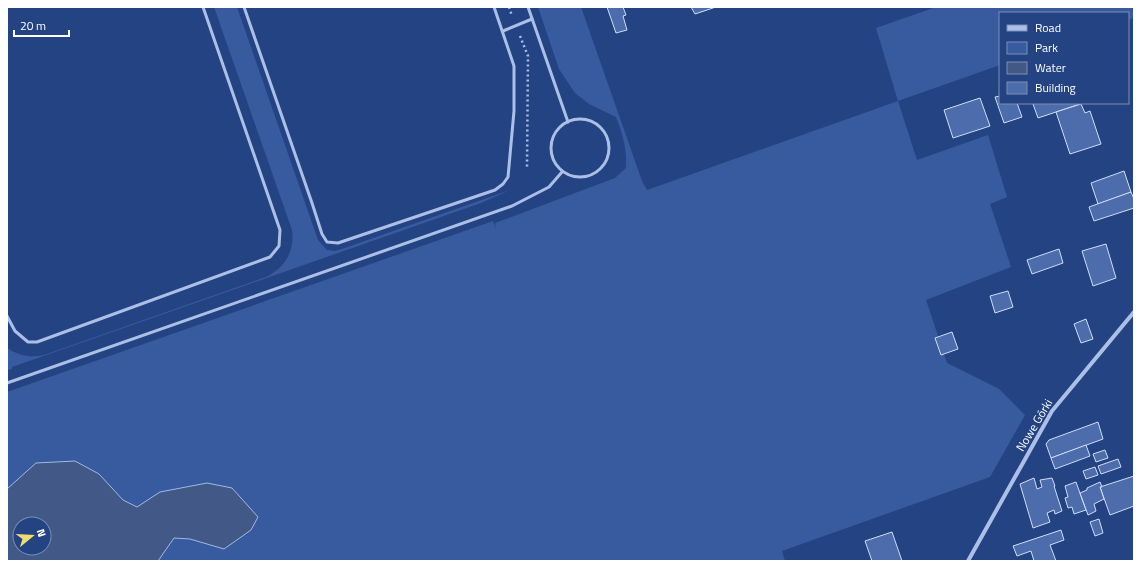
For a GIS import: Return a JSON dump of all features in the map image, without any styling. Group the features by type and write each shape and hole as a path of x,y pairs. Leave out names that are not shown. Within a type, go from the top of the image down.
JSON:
{"street":[{"name":"Nowe Górki","path":"968,561 1052,411 1134,312"}],"lane":[{"path":"7,316 15,331 28,342 37,342 270,258 278,246 280,230 203,7"},
{"path":"244,7 322,234 327,242 338,243 495,190 503,184 508,177 514,111 514,66 494,7"},
{"path":"528,7 568,122"},
{"path":"503,31 532,20"},
{"path":"582,119 592,121 600,127 606,135 609,145 609,155 605,164 598,172 579,178 562,172 553,161 550,147 556,130 572,120 582,119"},
{"path":"7,382 512,206 549,187 562,172"}],"green space":[{"path":"214,7 237,7 318,240 327,250 335,251 345,248 510,190 481,203 7,370 7,348 25,356 44,355 266,277 278,269 287,258 292,245 292,230"},
{"path":"538,7 581,7 642,181 647,190 898,101 917,160 988,135 1007,197 990,204 1011,267 926,300 947,363 999,389 1025,415 990,477 782,551 785,561 7,561 7,392 493,221 496,229 495,223 615,178 626,168 624,142 616,117 589,104 575,93 559,69"},
{"path":"936,7 1132,7 1134,18 1129,20 1129,12 999,12 999,65 898,101 876,28"}],"water":[{"path":"75,461 99,474 123,500 137,507 160,492 207,483 232,488 258,517 251,530 224,549 190,539 174,538 158,561 7,561 7,489 36,463"}],"building":[{"path":"607,7 623,7 626,15 623,16 627,30 616,33"},
{"path":"691,7 716,7 695,14"},
{"path":"999,96 999,104 1017,104 1022,117 1004,123 995,97"},
{"path":"980,98 990,126 953,138 944,110"},
{"path":"1033,104 1080,104 1038,118"},
{"path":"1081,104 1085,113 1090,111 1101,144 1070,154 1056,112"},
{"path":"1124,171 1131,192 1098,204 1091,183"},
{"path":"1131,192 1134,199 1134,208 1094,221 1089,207"},
{"path":"1106,244 1116,278 1093,286 1082,251"},
{"path":"1059,249 1063,263 1032,274 1027,260"},
{"path":"1008,291 1013,307 995,313 990,296"},
{"path":"1086,319 1093,339 1081,343 1074,324"},
{"path":"952,332 958,349 941,355 935,338"},
{"path":"1098,422 1103,439 1051,458 1046,444 1049,440"},
{"path":"1086,445 1090,456 1055,469 1051,458"},
{"path":"1105,450 1108,458 1096,462 1093,454"},
{"path":"1118,459 1121,467 1101,474 1098,466"},
{"path":"1095,467 1098,475 1086,479 1083,471"},
{"path":"1134,476 1134,506 1110,515 1100,487"},
{"path":"1034,478 1037,489 1042,487 1040,480 1052,478 1062,511 1055,514 1054,510 1047,513 1050,522 1033,528 1020,484"},
{"path":"1076,482 1086,510 1074,514 1072,507 1068,508 1065,498 1068,497 1065,486"},
{"path":"1100,482 1104,499 1094,504 1096,511 1088,515 1080,493"},
{"path":"1099,519 1103,533 1095,536 1090,522"},
{"path":"1061,530 1064,540 1050,545 1056,561 1034,561 1031,551 1017,556 1013,546"},
{"path":"892,532 902,561 872,561 865,541"}]}
